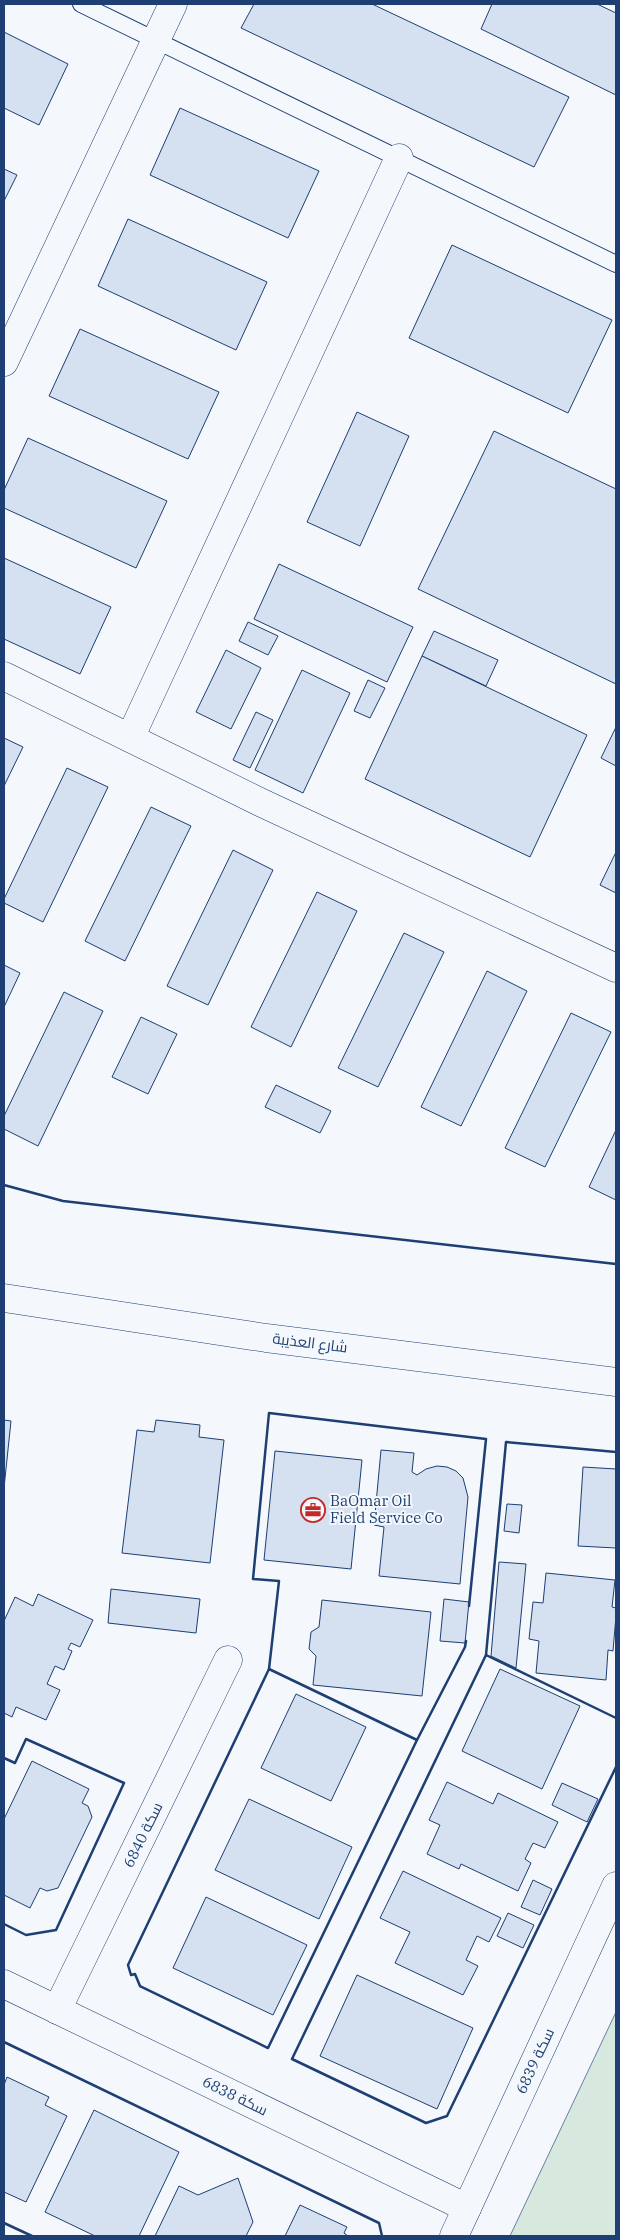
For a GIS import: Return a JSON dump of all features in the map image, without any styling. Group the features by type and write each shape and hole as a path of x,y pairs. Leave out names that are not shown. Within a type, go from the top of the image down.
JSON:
{"street":[{"path":"4,362 173,4"},
{"path":"130,738 399,158"},
{"path":"4,676 262,803 616,968"},
{"name":"شارع العذيبة","path":"4,1298 266,1338 616,1382"},
{"name":"سكة 6840","path":"57,2010 228,1660"},
{"name":"سكة 6839","path":"454,2236 616,1886"},
{"name":"سكة 6838","path":"4,1984 467,2208"}],"lane":[{"path":"81,4 616,264"}],"shaded area":[{"path":"616,2012 616,2236 510,2236"}],"building":[{"path":"254,4 372,4 569,97 534,167 241,28"},
{"path":"492,4 597,4 616,13 616,95 481,29"},
{"path":"4,32 68,64 39,125 4,108"},
{"path":"180,108 319,171 288,238 150,175"},
{"path":"4,169 17,175 4,201"},
{"path":"128,219 267,282 236,350 98,286"},
{"path":"452,245 612,320 568,413 409,338"},
{"path":"80,329 219,392 188,459 49,396"},
{"path":"357,412 409,436 360,546 307,522"},
{"path":"494,431 616,489 616,684 418,589"},
{"path":"28,438 167,501 136,568 4,508 4,490"},
{"path":"4,558 111,607 80,674 4,639"},
{"path":"279,564 413,627 387,682 254,619"},
{"path":"248,622 278,636 268,655 239,641"},
{"path":"434,631 498,660 486,686 422,656"},
{"path":"226,650 261,668 231,729 196,712"},
{"path":"422,656 587,735 530,857 365,779"},
{"path":"302,670 350,693 303,793 255,770"},
{"path":"368,680 385,688 370,718 354,711"},
{"path":"256,712 273,720 250,768 233,760"},
{"path":"616,727 616,766 601,758"},
{"path":"4,738 23,747 4,786"},
{"path":"67,768 108,787 43,922 4,903 4,899"},
{"path":"151,807 191,826 125,961 85,941"},
{"path":"233,850 273,870 208,1005 167,986"},
{"path":"616,852 616,893 600,885"},
{"path":"317,892 357,911 291,1047 251,1027"},
{"path":"404,933 444,952 378,1087 338,1068"},
{"path":"4,965 20,973 4,1007"},
{"path":"487,971 527,991 461,1126 421,1107"},
{"path":"64,992 103,1011 38,1146 4,1129 4,1116"},
{"path":"571,1013 611,1032 545,1167 505,1148"},
{"path":"141,1017 177,1034 148,1094 112,1077"},
{"path":"276,1085 331,1111 320,1133 265,1107"},
{"path":"616,1130 616,1200 589,1187"},
{"path":"4,1420 11,1421 4,1488"},
{"path":"156,1420 200,1425 199,1437 224,1440 210,1563 122,1553 137,1430 154,1432"},
{"path":"381,1450 414,1453 412,1472 417,1475 426,1469 437,1466 447,1467 456,1471 463,1478 468,1497 460,1584 379,1576 384,1527 374,1525"},
{"name":"BaOmar Oil Field Service Co","path":"275,1451 362,1460 351,1569 264,1560"},
{"path":"583,1467 616,1469 616,1548 578,1546"},
{"path":"507,1504 522,1505 519,1533 504,1531"},
{"path":"499,1562 526,1564 516,1668 491,1656"},
{"path":"546,1573 615,1580 612,1607 616,1608 613,1651 608,1650 606,1680 536,1673 539,1641 529,1639 533,1602 543,1603"},
{"path":"111,1589 200,1599 196,1633 108,1623"},
{"path":"38,1594 93,1620 80,1647 71,1643 68,1649 72,1651 64,1670 55,1666 47,1684 60,1690 46,1720 16,1707 12,1717 4,1713 4,1621 15,1597 33,1606"},
{"path":"444,1599 469,1602 465,1643 440,1641"},
{"path":"322,1600 431,1612 422,1696 313,1685 316,1656 309,1649 311,1632 319,1627"},
{"path":"500,1669 580,1706 542,1789 462,1751"},
{"path":"296,1694 366,1727 331,1801 261,1768"},
{"path":"32,1761 89,1789 82,1803 88,1806 92,1817 58,1888 47,1891 40,1888 30,1908 4,1895 4,1819"},
{"path":"447,1782 493,1804 498,1793 558,1822 545,1848 533,1843 525,1859 531,1863 518,1891 461,1864 459,1869 427,1854 440,1825 429,1820"},
{"path":"562,1783 598,1799 587,1822 552,1805"},
{"path":"249,1799 352,1847 319,1919 215,1870"},
{"path":"403,1871 501,1918 489,1942 477,1936 466,1960 478,1966 463,1995 395,1963 410,1932 380,1918"},
{"path":"533,1880 552,1889 540,1915 521,1907"},
{"path":"206,1897 307,1945 273,2015 173,1968"},
{"path":"508,1913 534,1925 523,1948 497,1936"},
{"path":"357,1975 473,2028 437,2109 320,2056"},
{"path":"7,2077 49,2097 45,2105 67,2116 26,2202 4,2192 4,2085"},
{"path":"94,2110 179,2152 139,2236 95,2236 45,2212"},
{"path":"238,2178 253,2222 246,2236 155,2236 179,2186 198,2195"},
{"path":"300,2205 347,2227 344,2233 348,2236 285,2236"}],"wall":[{"path":"4,1185 63,1201 616,1264"},
{"path":"269,1669 279,1581 253,1579 269,1413 486,1439 469,1606"},
{"path":"486,1655 506,1442 616,1452"},
{"path":"417,1740 269,1669 128,1965 131,1975 135,1974 140,1986 268,2048 417,1740 465,1647 466,1641"},
{"path":"616,1718 486,1655 292,2059 426,2123 447,2116 616,1767"},
{"path":"4,1758 15,1763 26,1739 124,1783 56,1930 26,1935 4,1924"},
{"path":"4,2042 379,2223 382,2236"},
{"path":"4,2223 32,2236"}],"place":[{"name":"BaOmar Oil Field Service Co","path":"313,1510"}]}
